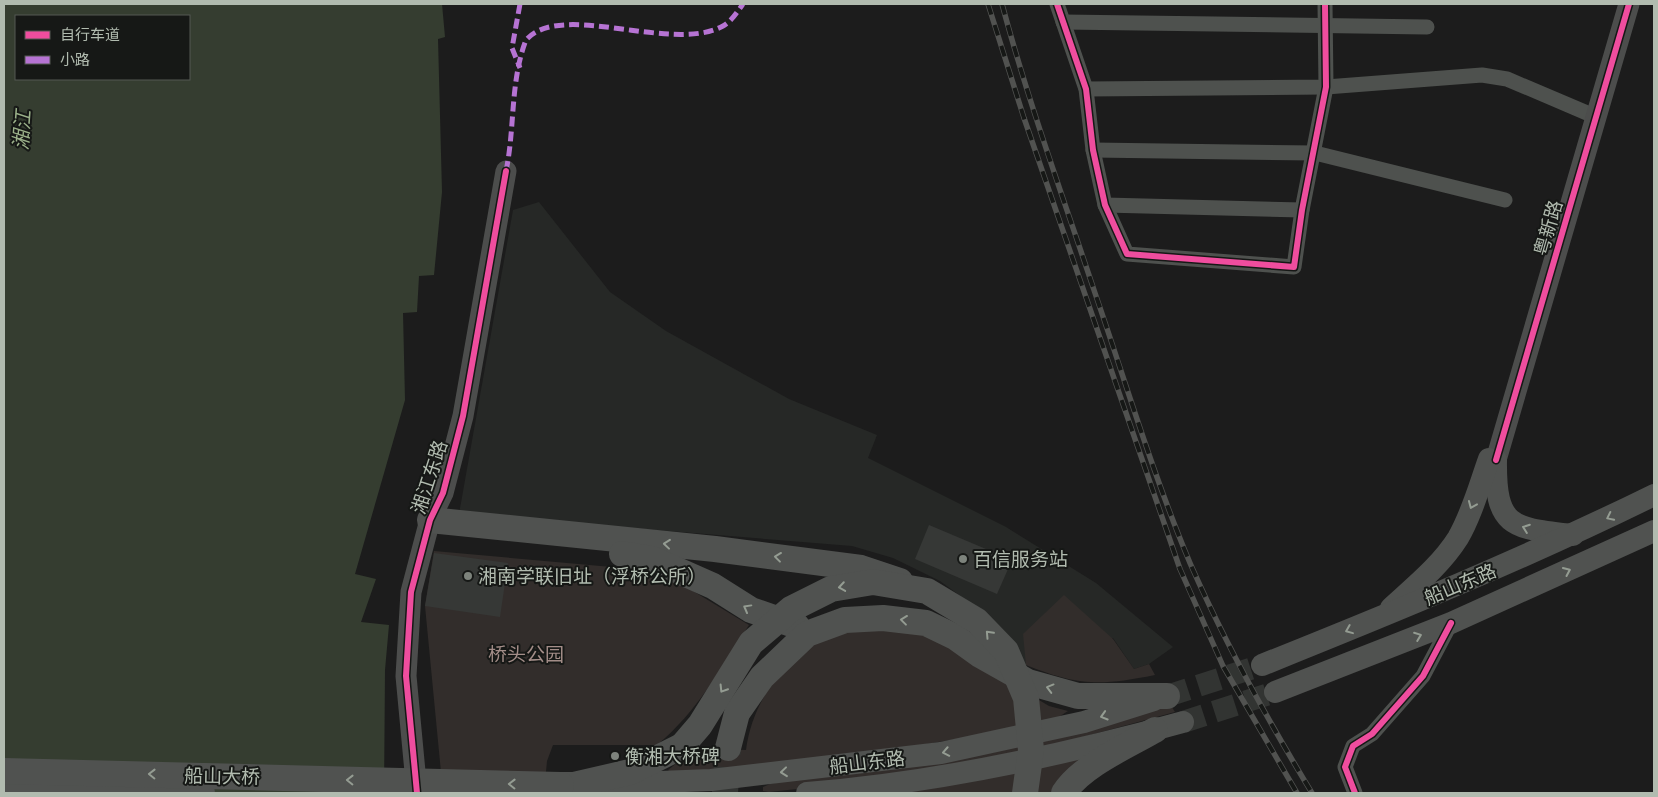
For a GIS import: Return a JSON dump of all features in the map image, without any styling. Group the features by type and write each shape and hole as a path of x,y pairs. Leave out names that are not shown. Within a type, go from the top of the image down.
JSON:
{"highway":[{"path":"430,520 715,549 861,568 927,591 977,621 1006,651 1026,698 1031,750 1025,793"},
{"path":"474,524 549,542 652,559 713,586 751,610 796,626 883,618 926,623 955,637 980,655 1028,682 1078,696 1167,696"},
{"name":"船山大桥","path":"4,771 568,785 630,772 682,746 700,725 752,643 791,609 831,589 873,582 927,591"},
{"path":"728,748 737,713 762,677 807,634 845,620"},
{"path":"1064,793 1068,787 1099,762 1155,730"},
{"name":"船山大桥","path":"4,788 202,793"}],"main road":[{"path":"1492,459 1498,498 1501,507 1513,523 1530,530 1574,535"},
{"path":"1381,617 1428,574 1458,538 1492,459"},
{"name":"船山东路","path":"1262,665 1574,535 1654,495"},
{"name":"船山东路","path":"1274,692 1451,623 1654,531"},
{"name":"船山东路","path":"568,785 711,780 940,753 1084,722 1167,696"},
{"name":"船山东路","path":"807,793 865,789 980,770 1183,722"}],"street":[{"path":"1057,4 1086,89 1093,150 1104,205 1127,254 1294,267 1302,210 1326,87 1325,4"},
{"name":"粤新路","path":"1492,459 1587,113 1619,4"},
{"name":"粤新路","path":"1492,459 1629,4"},
{"path":"1063,22 1427,27"},
{"path":"1086,89 1326,87 1482,75 1507,79 1587,113"},
{"path":"1093,150 1314,153 1505,200"},
{"name":"湘江东路","path":"417,793 406,676 411,592 430,520 442,493 463,416 506,171"},
{"path":"1104,205 1302,210"},
{"path":"1355,793 1345,767 1353,746 1372,734 1423,676 1451,623"}],"shaded area":[{"path":"539,202 610,292 666,331 789,399 877,435 868,458 1006,527 1096,583 1173,647 1149,664 1134,669 1113,638 1026,665 974,606 940,581 893,558 852,546 459,514 513,210"}],"green space":[{"name":"桥头公园","path":"434,551 623,568 657,575 693,591 749,625 696,704 657,745 553,745 547,761 544,793 443,793 425,606"},
{"path":"1064,595 1113,639 1134,669 1149,664 1155,675 1119,681 1089,682 1060,677 1026,665 1023,634"},
{"path":"887,627 927,633 1049,706 1068,711 1057,718 975,736 853,756 672,774 668,770 696,748 746,750 757,710 779,675 793,660 828,638 853,630"},
{"path":"1170,704 1175,712 1050,746 891,779 769,792 763,791 763,787 770,784"},
{"path":"1092,752 1051,793 900,793"}],"water":[{"name":"湘江","path":"4,4 442,4 445,37 438,39 442,192 434,275 419,276 417,312 403,313 405,400 355,574 376,579 361,622 389,625 385,670 384,793 4,793"}],"building":[{"name":"百信服务站","path":"929,525 1012,560 997,594 915,559"},
{"name":"湘南学联旧址（浮桥公所）","path":"434,553 508,563 500,617 425,606"}],"tunnel":[{"path":"1167,696 1262,665"},
{"path":"1183,722 1275,692"},
{"path":"725,793 728,748"}],"railway":[{"path":"988,4 1024,118 1180,569 1223,666 1297,793"},
{"path":"1002,4 1046,149 1140,429 1177,530 1203,593 1232,651 1312,793"}],"marked path":[{"path":"520,4 512,48 520,68"},
{"path":"506,171 517,72 526,40 542,29 564,25 590,25 676,34 701,33 726,24 743,4"}],"cycle path":[{"path":"1057,4 1086,89 1093,150 1105,205 1127,254 1294,267 1302,210 1326,87 1325,4"},
{"path":"1496,460 1629,4"},
{"path":"417,793 406,676 411,592 430,520 443,493 463,416 506,171"},
{"path":"1355,793 1345,767 1353,746 1372,734 1423,676 1451,623"}],"place":[{"name":"百信服务站","path":"963,559"},
{"name":"湘南学联旧址（浮桥公所）","path":"468,576"},
{"name":"衡湘大桥碑","path":"615,756"}]}
